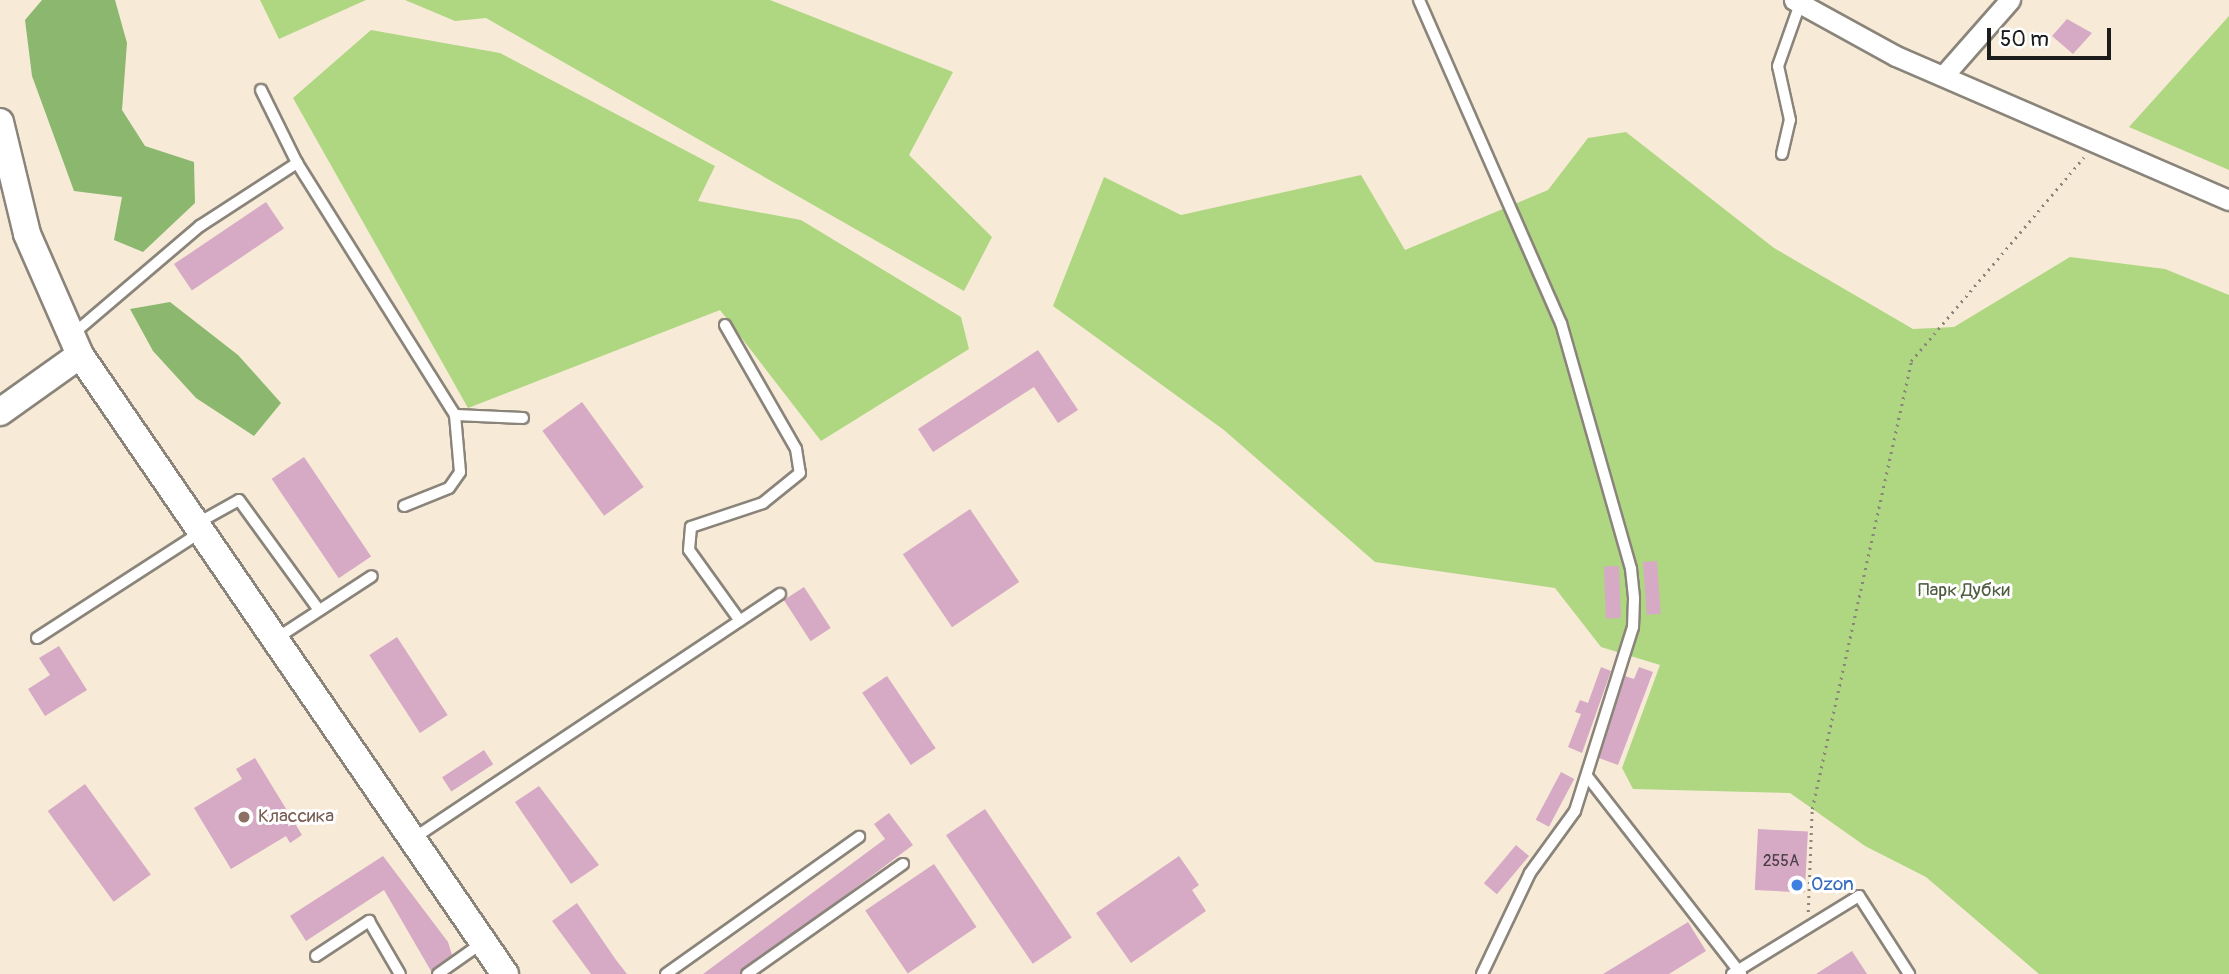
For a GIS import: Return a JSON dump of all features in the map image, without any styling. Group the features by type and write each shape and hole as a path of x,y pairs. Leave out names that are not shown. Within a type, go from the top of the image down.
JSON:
{"street":[{"path":"1944,75 2010,0"},
{"path":"1797,2 1944,75 2229,200"},
{"path":"0,122 27,234 75,346 271,642 505,974"},
{"path":"0,412 75,346"}],"lane":[{"path":"1419,0 1543,273 1631,569 1633,627 1575,811 1530,873 1482,974"},
{"path":"1782,154 1790,120 1778,66 1797,2"},
{"path":"261,90 297,163 454,415 460,472 449,488 404,506"},
{"path":"75,346 200,226 297,163"},
{"path":"725,325 796,449 800,473 763,503 691,527 690,550 740,621"},
{"path":"454,415 523,418"},
{"path":"37,638 239,500 318,610"},
{"path":"271,642 372,576"},
{"path":"411,841 780,594"},
{"path":"1587,776 1737,973 1859,896 1909,974"},
{"path":"666,974 859,837"},
{"path":"747,974 903,864"},
{"path":"316,956 369,921 400,974"},
{"path":"438,974 483,943"}],"path":[{"path":"1807,928 1812,809 1911,361 2032,213 2101,144"}],"green space":[{"path":"42,0 115,0 127,43 122,110 145,146 194,162 195,203 143,252 114,240 122,197 74,191 32,76 25,20"},
{"path":"260,0 366,0 279,39"},
{"path":"405,0 770,0 953,72 909,155 992,237 964,291 486,18 455,21"},
{"path":"2229,16 2229,170 2129,127"},
{"path":"371,30 500,53 715,166 698,201 801,220 961,317 969,349 821,441 720,310 468,408 293,98"},
{"name":"Парк Дубки","path":"1626,132 1774,248 1913,329 1954,327 2070,257 2165,269 2229,295 2229,974 2039,974 1926,877 1865,846 1790,793 1633,789 1622,768 1660,665 1601,647 1555,588 1375,562 1224,430 1053,306 1104,177 1181,215 1361,175 1405,250 1548,190 1588,138"},
{"path":"170,302 238,355 281,403 254,436 196,398 153,351 130,309"}],"building":[{"path":"2067,19 2092,33 2073,54 2052,36"},
{"path":"266,202 284,229 192,291 174,264"},
{"path":"1038,350 1078,410 1058,423 1034,387 933,452 918,429"},
{"path":"582,402 644,487 604,516 542,431"},
{"path":"304,457 371,556 339,578 272,479"},
{"path":"970,509 1019,582 952,627 903,554"},
{"path":"1657,561 1661,614 1647,615 1643,562"},
{"path":"1619,566 1621,618 1606,618 1604,567"},
{"path":"804,587 831,628 811,641 784,600"},
{"path":"397,637 448,715 420,733 369,655"},
{"path":"59,646 87,690 45,716 28,689 50,675 39,658"},
{"path":"1601,667 1611,671 1582,753 1568,747 1581,714 1575,712 1580,700 1588,703"},
{"path":"1639,667 1653,672 1618,765 1599,758 1625,676 1634,679"},
{"path":"887,676 936,748 911,765 862,693"},
{"path":"484,750 493,764 451,791 442,777"},
{"path":"255,758 302,835 290,843 286,836 231,869 194,808 242,779 236,769"},
{"path":"1561,772 1574,779 1549,827 1536,820"},
{"path":"85,784 151,875 114,902 48,811"},
{"path":"539,786 599,865 571,884 515,802"},
{"path":"985,809 1072,938 1033,964 946,835"},
{"path":"889,813 913,845 740,974 703,974 885,839 874,824"},
{"path":"1758,829 1808,832 1805,893 1755,890"},
{"path":"1516,845 1529,856 1497,894 1484,883"},
{"path":"383,856 448,942 452,955 431,971 384,890 306,941 290,916"},
{"path":"1179,856 1199,885 1192,890 1206,911 1131,963 1096,913"},
{"path":"934,864 976,927 908,973 865,910"},
{"path":"577,903 627,974 591,974 552,921"},
{"path":"1688,922 1706,951 1669,974 1603,974"},
{"path":"1852,951 1867,974 1816,974"}],"place":[{"name":"Классика","path":"244,817"},
{"name":"Ozon","path":"1797,885"}]}
